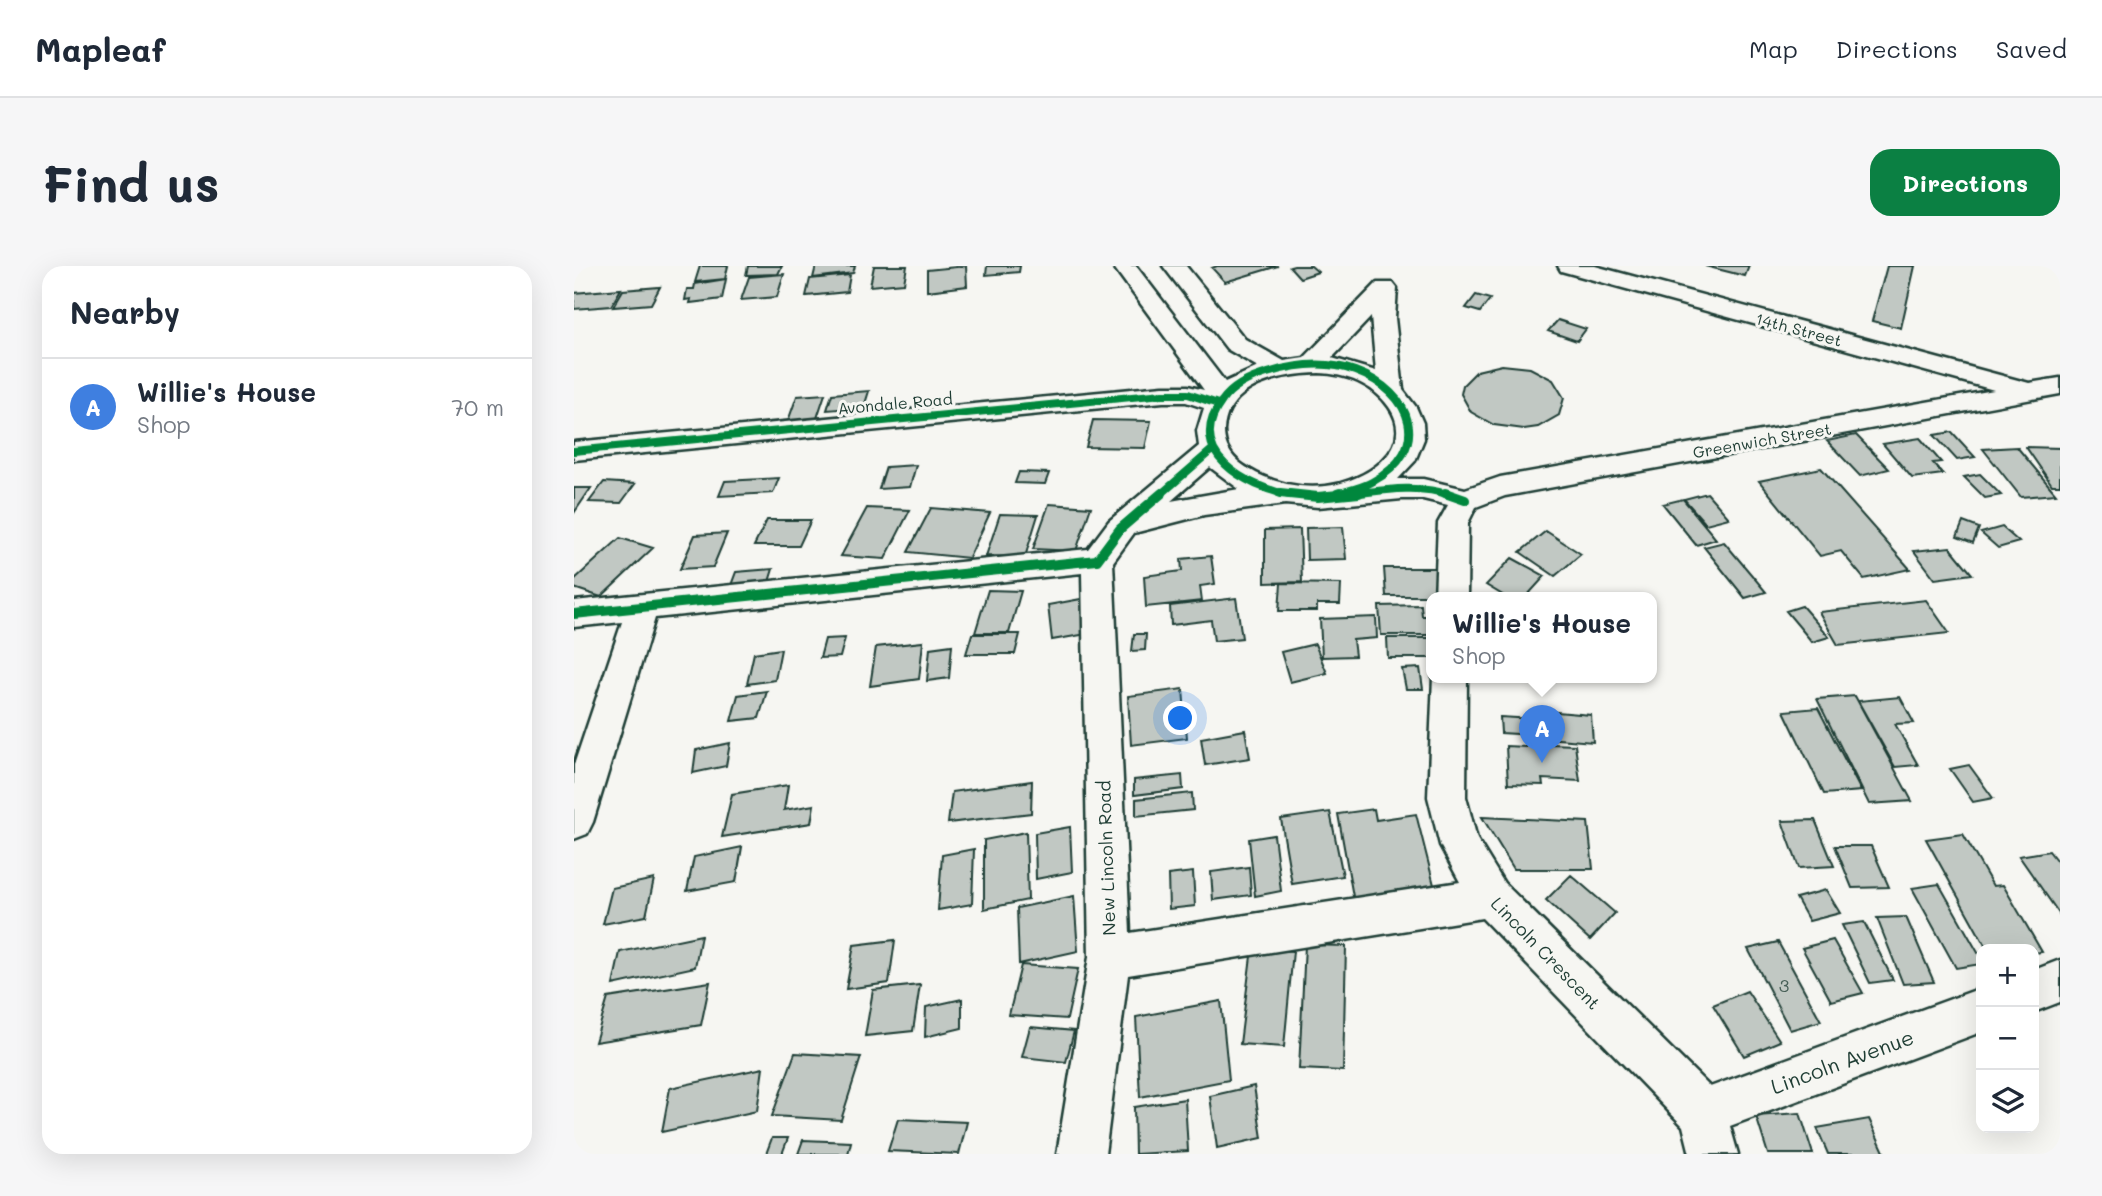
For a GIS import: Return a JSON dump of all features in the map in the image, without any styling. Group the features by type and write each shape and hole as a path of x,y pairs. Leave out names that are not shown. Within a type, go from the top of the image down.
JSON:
{"street":[{"path":"1124,266 1221,401"},
{"path":"1311,365 1385,288 1400,266"},
{"name":"14th Street","path":"1569,266 2030,391"},
{"path":"1183,268 1236,344 1278,368"},
{"path":"1385,288 1383,318 1391,390"},
{"path":"1300,496 1270,491 1244,481 1225,466 1213,449 1210,426 1221,401 1247,379 1278,368 1311,365 1356,371 1391,390 1409,413 1416,438 1430,465 1457,497 1453,523 1451,592"},
{"name":"Greenwich Street","path":"1457,497 2060,386"},
{"name":"Avondale Road","path":"574,451 1163,394 1188,394 1221,401"},
{"path":"1337,494 1374,482 1399,462 1412,438 1409,413"},
{"path":"574,614 1097,560 1120,529 1213,449"},
{"path":"1120,529 1198,505 1234,499 1337,494 1372,489 1457,497"},
{"name":"New Lincoln Road","path":"1081,1154 1110,957 1097,560"},
{"path":"574,822 643,606"},
{"name":"Lincoln Crescent","path":"1450,683 1447,797 1459,845 1490,897 1703,1112"},
{"path":"1110,957 1490,897"},
{"path":"2039,989 2060,981"},
{"name":"Lincoln Avenue","path":"1703,1112 1976,1012"},
{"path":"1703,1112 1714,1154"}],"building":[{"path":"700,266 728,266 725,279 695,282"},
{"path":"748,266 782,266 778,274 746,275"},
{"path":"816,266 855,266 853,273 813,278"},
{"path":"874,266 907,266 904,283 870,286"},
{"path":"966,266 967,286 927,291 927,270"},
{"path":"987,266 1020,266 1019,272 986,275"},
{"path":"1278,266 1225,282 1212,268"},
{"path":"1311,266 1318,272 1300,278 1290,267"},
{"path":"1705,266 1749,266 1745,276"},
{"path":"1887,266 1915,266 1901,328 1872,321"},
{"path":"784,274 777,297 741,300 749,277"},
{"path":"850,275 847,292 806,296 810,279"},
{"path":"726,279 722,299 690,303 691,299 685,300 687,289 694,289 695,284"},
{"path":"660,287 651,304 613,307 623,290"},
{"path":"621,289 611,306 574,309 574,293"},
{"path":"1476,295 1490,299 1480,312 1466,308"},
{"path":"1558,320 1586,329 1577,341 1548,331"},
{"path":"1502,365 1530,368 1553,380 1564,398 1559,415 1538,427 1524,429 1494,425 1471,412 1461,394 1463,385 1477,371"},
{"path":"869,391 864,407 827,410 832,394"},
{"path":"825,394 816,421 787,424 797,396"},
{"path":"1093,420 1151,421 1145,448 1086,447"},
{"path":"1952,432 1975,457 1957,460 1934,435"},
{"path":"1856,435 1889,469 1860,476 1827,441"},
{"path":"1920,438 1941,462 1933,463 1943,474 1912,478 1883,444"},
{"path":"2017,447 2056,494 2021,497 1983,449"},
{"path":"2026,447 2060,448 2060,485 2052,485"},
{"path":"916,465 910,487 879,489 886,467"},
{"path":"1821,468 1910,569 1864,579 1841,551 1820,556 1759,481"},
{"path":"1019,472 1049,473 1045,484 1015,483"},
{"path":"1980,474 2001,495 1985,498 1964,477"},
{"path":"779,478 773,493 719,496 725,481"},
{"path":"604,482 635,484 621,503 589,502"},
{"path":"574,488 591,488 574,513"},
{"path":"1707,493 1729,518 1706,524 1684,499"},
{"path":"1683,499 1716,539 1696,545 1663,504"},
{"path":"1049,504 1091,507 1076,551 1033,549"},
{"path":"867,508 910,510 885,559 841,556"},
{"path":"931,508 990,513 969,558 908,552"},
{"path":"1000,514 1038,515 1025,557 986,556"},
{"path":"767,520 811,520 799,546 754,546"},
{"path":"1963,522 1979,528 1973,543 1957,537"},
{"path":"1343,527 1346,559 1307,560 1306,528"},
{"path":"2002,527 2019,542 1998,548 1981,533"},
{"path":"1300,529 1302,582 1265,583 1265,530"},
{"path":"1546,531 1581,554 1555,576 1520,552"},
{"path":"727,533 713,567 680,569 695,535"},
{"path":"620,538 653,548 601,597 574,588 574,580"},
{"path":"1724,542 1766,592 1745,598 1704,547"},
{"path":"1950,547 1972,574 1935,579 1914,551"},
{"path":"1211,556 1215,584 1200,586 1202,601 1146,607 1144,576 1182,571 1181,559"},
{"path":"1512,558 1545,576 1531,592 1498,592 1486,585"},
{"path":"1384,568 1437,568 1440,592 1426,592 1426,596 1386,596"},
{"path":"773,569 768,585 730,588 736,572"},
{"path":"1281,583 1341,584 1340,604 1317,604 1317,611 1279,611"},
{"path":"988,590 1021,591 1009,633 975,633"},
{"path":"1236,598 1242,638 1214,641 1211,620 1171,625 1170,606"},
{"path":"1081,599 1087,634 1052,640 1048,605"},
{"path":"1926,600 1949,633 1838,645 1819,612"},
{"path":"1421,605 1422,616 1426,616 1426,635 1381,635 1379,606"},
{"path":"1802,606 1829,637 1812,642 1786,611"},
{"path":"1376,617 1377,638 1353,640 1355,656 1322,657 1320,619"},
{"path":"972,634 1020,634 1015,654 966,654"},
{"path":"1134,634 1146,634 1145,650 1132,651"},
{"path":"845,638 840,657 820,658 825,639"},
{"path":"1387,638 1426,638 1426,658 1388,658"},
{"path":"923,642 919,679 870,686 876,647"},
{"path":"1315,644 1327,673 1290,682 1281,652"},
{"path":"952,645 949,678 927,681 930,648"},
{"path":"781,649 775,680 747,684 754,653"},
{"path":"1420,668 1423,689 1406,689 1402,669"},
{"path":"1183,689 1187,738 1131,745 1128,696"},
{"path":"767,691 759,718 731,721 738,695"},
{"path":"1855,696 1912,801 1869,804 1817,699"},
{"path":"1900,697 1914,723 1895,724 1918,765 1895,767 1858,701"},
{"path":"1818,708 1861,791 1824,794 1784,711"},
{"path":"1545,711 1591,715 1593,742 1546,738"},
{"path":"1500,717 1534,719 1535,735 1501,733"},
{"path":"1245,730 1250,758 1205,765 1201,738"},
{"path":"730,743 726,766 693,773 696,750"},
{"path":"1526,743 1575,745 1580,781 1542,779 1543,785 1508,784 1506,746 1526,747"},
{"path":"1969,765 1993,798 1973,802 1950,769"},
{"path":"1182,775 1183,789 1134,795 1134,780"},
{"path":"1032,781 1031,813 948,823 952,792"},
{"path":"788,785 784,810 814,805 811,823 722,837 732,794"},
{"path":"1192,793 1193,810 1136,816 1136,799"},
{"path":"1374,809 1376,820 1416,814 1435,889 1354,902 1338,814"},
{"path":"1330,812 1343,876 1292,884 1281,819"},
{"path":"1482,817 1588,822 1593,869 1514,869"},
{"path":"1815,820 1834,866 1799,868 1782,821"},
{"path":"1070,827 1072,872 1036,879 1035,833"},
{"path":"1026,832 1028,900 984,909 984,840"},
{"path":"1963,834 1993,886 2003,885 2037,944 1984,944 1926,839"},
{"path":"1274,835 1281,891 1255,896 1249,839"},
{"path":"1835,846 1871,846 1889,887 1852,888"},
{"path":"742,847 736,882 687,891 694,857"},
{"path":"974,849 972,904 938,910 942,855"},
{"path":"2049,851 2060,865 2060,915 2019,856"},
{"path":"1249,867 1251,895 1213,900 1211,872"},
{"path":"1193,872 1195,906 1169,909 1168,875"},
{"path":"1571,875 1615,913 1590,940 1546,900"},
{"path":"654,879 646,916 603,924 612,888"},
{"path":"1939,884 1976,949 1976,965 1956,968 1912,888"},
{"path":"1826,890 1840,913 1809,921 1796,898"},
{"path":"1074,896 1078,951 1019,964 1017,908"},
{"path":"1906,917 1934,982 1903,984 1877,918"},
{"path":"1864,922 1893,980 1870,983 1842,925"},
{"path":"701,935 695,967 613,985 620,952"},
{"path":"895,940 889,983 846,989 854,945"},
{"path":"1833,940 1863,993 1831,1001 1802,948"},
{"path":"1778,942 1821,1021 1790,1030 1748,949"},
{"path":"1305,945 1346,946 1343,1071 1299,1069"},
{"path":"1252,948 1293,951 1284,1047 1240,1044"},
{"path":"1021,965 1078,969 1067,1019 1009,1015"},
{"path":"710,982 701,1025 595,1042 608,998"},
{"path":"920,985 913,1031 865,1036 873,990"},
{"path":"1747,991 1780,1041 1744,1056 1713,1005"},
{"path":"962,999 962,1028 925,1037 926,1007"},
{"path":"1221,1001 1229,1080 1140,1097 1136,1017"},
{"path":"1030,1027 1074,1031 1066,1062 1022,1057"},
{"path":"795,1053 861,1057 841,1120 772,1116"},
{"path":"763,1068 757,1111 662,1132 670,1088"},
{"path":"1254,1086 1262,1138 1217,1148 1210,1096"},
{"path":"1185,1099 1188,1151 1135,1154 1134,1107"},
{"path":"1800,1113 1813,1154 1768,1154 1756,1116"},
{"path":"898,1119 967,1122 959,1154 888,1151"},
{"path":"1869,1119 1885,1154 1828,1154 1817,1128"},
{"path":"772,1138 788,1138 782,1154 766,1154"},
{"path":"803,1140 851,1142 848,1154 798,1154"}],"cycle path":[{"path":"1337,494 1373,482 1393,469 1405,455 1410,439 1409,423 1403,407 1392,393 1356,371 1307,365 1281,369 1251,379 1232,390 1222,400 1215,413 1211,431 1213,447 1221,461 1232,472 1264,488 1297,496 1318,497 1381,490 1423,489 1465,500"},
{"path":"574,451 1163,394 1188,394 1218,404"},
{"path":"574,614 1097,560 1120,529 1213,449"}],"place":[{"name":"Willie's House","path":"1542,763"}]}
